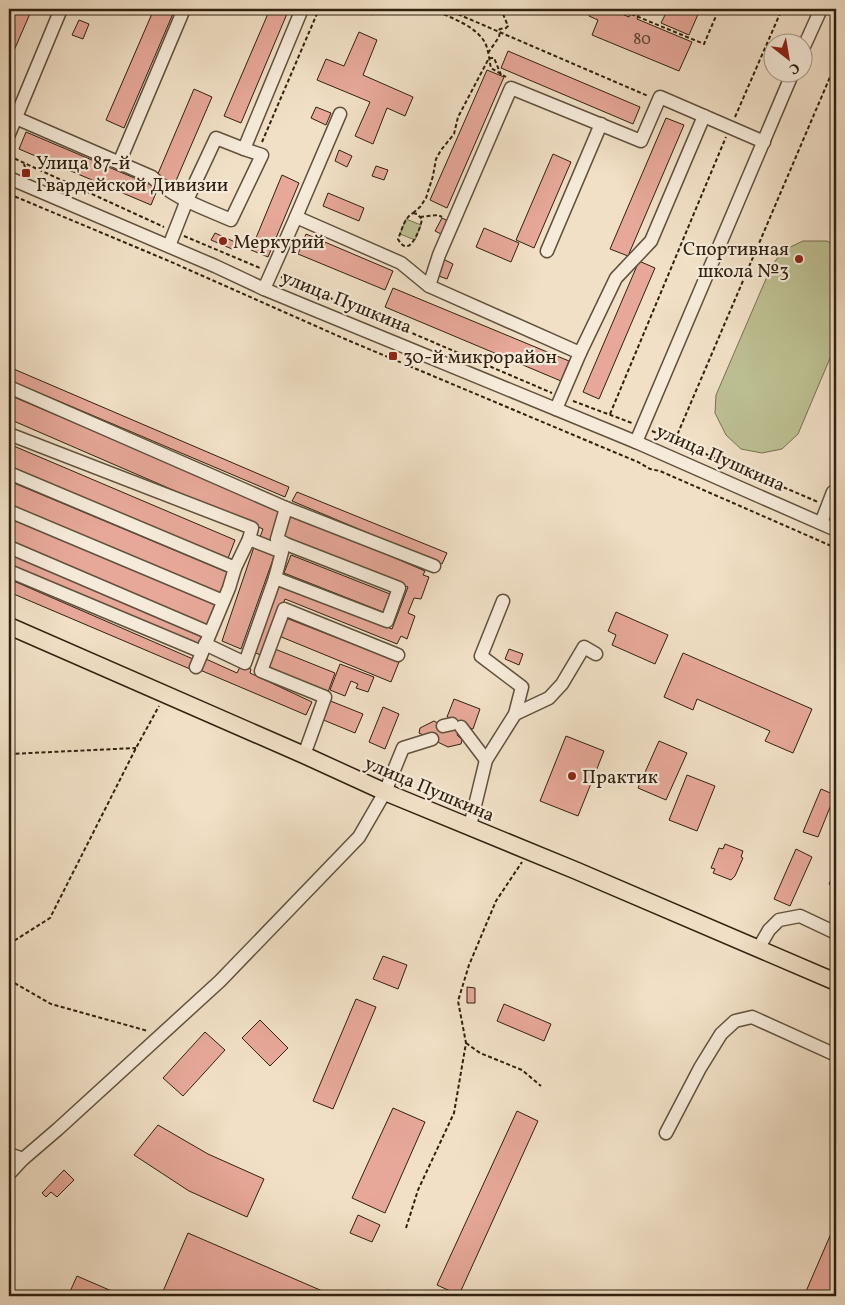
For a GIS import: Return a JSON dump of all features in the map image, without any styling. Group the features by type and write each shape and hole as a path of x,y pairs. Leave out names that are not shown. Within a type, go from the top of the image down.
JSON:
{"main road":[{"name":"улица Пушкина","path":"9,626 385,792 470,826 836,982"}],"street":[{"path":"9,134 61,9"},
{"path":"119,163 184,9"},
{"path":"244,149 302,9"},
{"path":"811,32 821,9"},
{"path":"636,442 789,82"},
{"path":"429,286 439,255 511,88 640,141 660,97 764,142"},
{"path":"264,288 340,114"},
{"path":"556,409 616,278 651,240 704,116"},
{"path":"16,118 152,176 162,187 187,200 231,220 262,155 216,138 187,200 168,246"},
{"path":"547,251 601,124"},
{"name":"улица Пушкина","path":"9,178 264,288 636,442 836,530"},
{"path":"296,217 401,263 429,286 580,353"},
{"path":"9,387 286,508 434,566"},
{"path":"9,434 252,528 196,667"},
{"path":"9,474 235,568"},
{"path":"821,523 832,492"},
{"path":"284,548 277,539 286,508"},
{"path":"9,512 223,602"},
{"path":"249,539 284,548 399,588 387,622 275,578"},
{"path":"9,547 261,671 325,697 304,755"},
{"path":"245,663 284,548"},
{"path":"9,571 206,643"},
{"path":"470,826 486,760 515,714 522,687 480,656 503,601"},
{"path":"261,671 284,609 398,655"},
{"path":"515,714 549,698 562,684 584,647 596,654"},
{"path":"452,726 486,760"},
{"path":"9,1174 23,1159 220,981 359,836 385,792 403,748 432,739"},
{"path":"758,949 769,930 779,920 800,916 836,933"},
{"path":"666,1133 700,1068 721,1034 735,1021 752,1017 836,1055"},
{"path":"9,1154 23,1159"}],"path":[{"path":"262,155 260,147 319,9"},
{"path":"432,9 468,27 483,40 491,68 507,78 511,88"},
{"path":"446,9 658,100"},
{"path":"499,31 508,26 501,9"},
{"path":"619,9 704,44 719,9"},
{"path":"610,414 782,9"},
{"path":"488,53 499,37 499,31"},
{"path":"489,58 496,60 501,75"},
{"path":"420,217 422,220 421,225 415,240 409,246 402,245 398,239 406,219 420,207 426,198 436,159 454,134 458,117 489,58"},
{"path":"675,441 836,63"},
{"path":"9,156 175,232 562,397 643,427 827,506"},
{"path":"24,163 27,174"},
{"path":"9,194 638,462 650,469 660,471 836,548"},
{"path":"413,214 420,217 438,215 454,221"},
{"path":"210,246 210,251"},
{"path":"229,259 232,256"},
{"path":"9,944 50,918 165,695"},
{"path":"9,754 136,748"},
{"path":"406,1228 418,1190 454,1113 466,1043 458,1001 469,965 496,901 530,852"},
{"path":"9,980 51,1004 162,1035"},
{"path":"466,1043 480,1054 522,1070 541,1086"}],"green space":[{"path":"406,219 421,225 415,240 400,234"},
{"path":"803,241 827,241 836,246 836,344 798,434 782,449 762,453 741,449 726,435 715,413 716,395 772,265 784,250"}],"building":[{"path":"9,9 32,9 9,62"},
{"path":"154,9 175,9 124,128 106,120"},
{"path":"270,9 289,9 241,123 224,116"},
{"path":"359,9 376,9 373,15"},
{"path":"592,9 610,9 629,17 632,9 642,9 637,19 692,42 679,71 592,35 598,20 589,16"},
{"path":"668,9 691,9 699,12 689,35 661,23"},
{"path":"79,20 89,24 83,39 72,35"},
{"path":"359,32 377,40 363,75 413,97 405,116 387,108 373,144 355,136 370,102 317,80 326,59 344,66"},
{"path":"508,51 640,107 633,124 501,68"},
{"path":"487,70 504,77 447,208 430,200"},
{"path":"194,89 212,97 175,183 157,176"},
{"path":"316,107 331,113 326,125 311,118"},
{"path":"666,118 684,125 628,256 610,249"},
{"path":"26,132 158,188 151,205 19,149"},
{"path":"339,150 352,156 347,167 335,161"},
{"path":"553,154 571,162 534,248 516,240"},
{"path":"376,166 388,170 384,180 372,176"},
{"path":"282,175 299,183 268,257 251,250"},
{"path":"328,193 364,208 359,221 323,206"},
{"path":"442,218 450,222 443,235 435,231"},
{"path":"484,228 519,243 511,262 476,247"},
{"name":"Меркурий","path":"215,233 235,242 232,249 211,240"},
{"path":"306,234 393,271 385,290 298,254"},
{"path":"443,259 453,264 447,279 436,275"},
{"path":"639,261 655,268 599,399 583,392"},
{"path":"393,288 569,361 561,381 385,307"},
{"path":"9,367 289,487 285,497 9,380"},
{"path":"9,395 282,511 271,541 260,537 263,529 9,419"},
{"path":"9,444 235,540 227,561 9,469"},
{"path":"9,481 229,573 220,594 9,505"},
{"path":"297,492 447,553 442,564 292,501"},
{"path":"289,512 425,571 423,575 429,577 421,599 414,598 408,613 415,616 407,639 401,636 397,644 285,599 263,656 253,652 279,586 392,629 408,587 281,536"},
{"path":"9,517 215,604 207,625 9,540"},
{"path":"255,544 276,551 241,649 222,641"},
{"path":"9,554 202,637 198,647 9,566"},
{"path":"291,555 390,594 383,612 284,573"},
{"path":"9,579 193,659 190,669 9,592"},
{"path":"616,612 668,635 655,664 612,645 616,635 608,631"},
{"path":"286,618 399,662 391,682 279,636"},
{"path":"275,649 335,673 328,692 269,669"},
{"path":"509,649 523,654 519,665 505,659"},
{"path":"683,653 812,709 793,753 765,741 770,731 697,699 693,710 664,697"},
{"path":"206,659 237,673 241,665 251,669 250,673 312,702 306,715 200,670"},
{"path":"340,664 374,677 368,692 356,688 358,684 351,681 345,696 330,690"},
{"path":"454,699 480,709 473,729 461,727 457,735 462,740 461,744 448,747 419,733 420,728 434,721 443,726 452,724 456,719 447,717"},
{"path":"328,700 363,714 355,733 321,719"},
{"path":"383,707 399,714 385,749 369,742"},
{"name":"Практик","path":"566,736 604,751 578,816 540,801"},
{"path":"659,741 687,753 666,800 638,788"},
{"path":"687,775 715,786 697,831 669,820"},
{"path":"821,789 835,795 818,837 803,832"},
{"path":"725,844 743,851 741,857 743,858 735,876 731,880 713,873 715,869 711,868 719,848 723,849"},
{"path":"796,849 812,857 790,906 774,899"},
{"path":"836,869 836,887 829,884"},
{"path":"383,956 407,965 398,989 373,979"},
{"path":"467,987 475,988 475,1003 467,1003"},
{"path":"356,999 376,1007 333,1109 313,1101"},
{"path":"504,1004 551,1024 544,1041 497,1021"},
{"path":"260,1020 288,1048 270,1066 242,1038"},
{"path":"205,1032 225,1050 183,1096 163,1078"},
{"path":"393,1108 425,1122 385,1213 352,1198"},
{"path":"517,1111 538,1121 459,1295 437,1285"},
{"path":"158,1125 208,1154 264,1179 247,1217 189,1191 134,1155"},
{"path":"64,1170 74,1180 57,1197 51,1192 46,1197 42,1193"},
{"path":"358,1215 380,1225 372,1242 350,1233"},
{"path":"836,1222 836,1296 804,1296"},
{"path":"188,1233 334,1296 161,1296"},
{"path":"77,1276 114,1292 112,1296 68,1296"},
{"path":"388,1290 404,1296 385,1296"}],"place":[{"name":"Улица 87-й Гвардейской Дивизии","path":"26,173"},
{"name":"Меркурий","path":"223,241"},
{"name":"Спортивная школа №3","path":"799,259"},
{"name":"30-й микрорайон","path":"393,356"},
{"name":"Практик","path":"572,776"}]}
